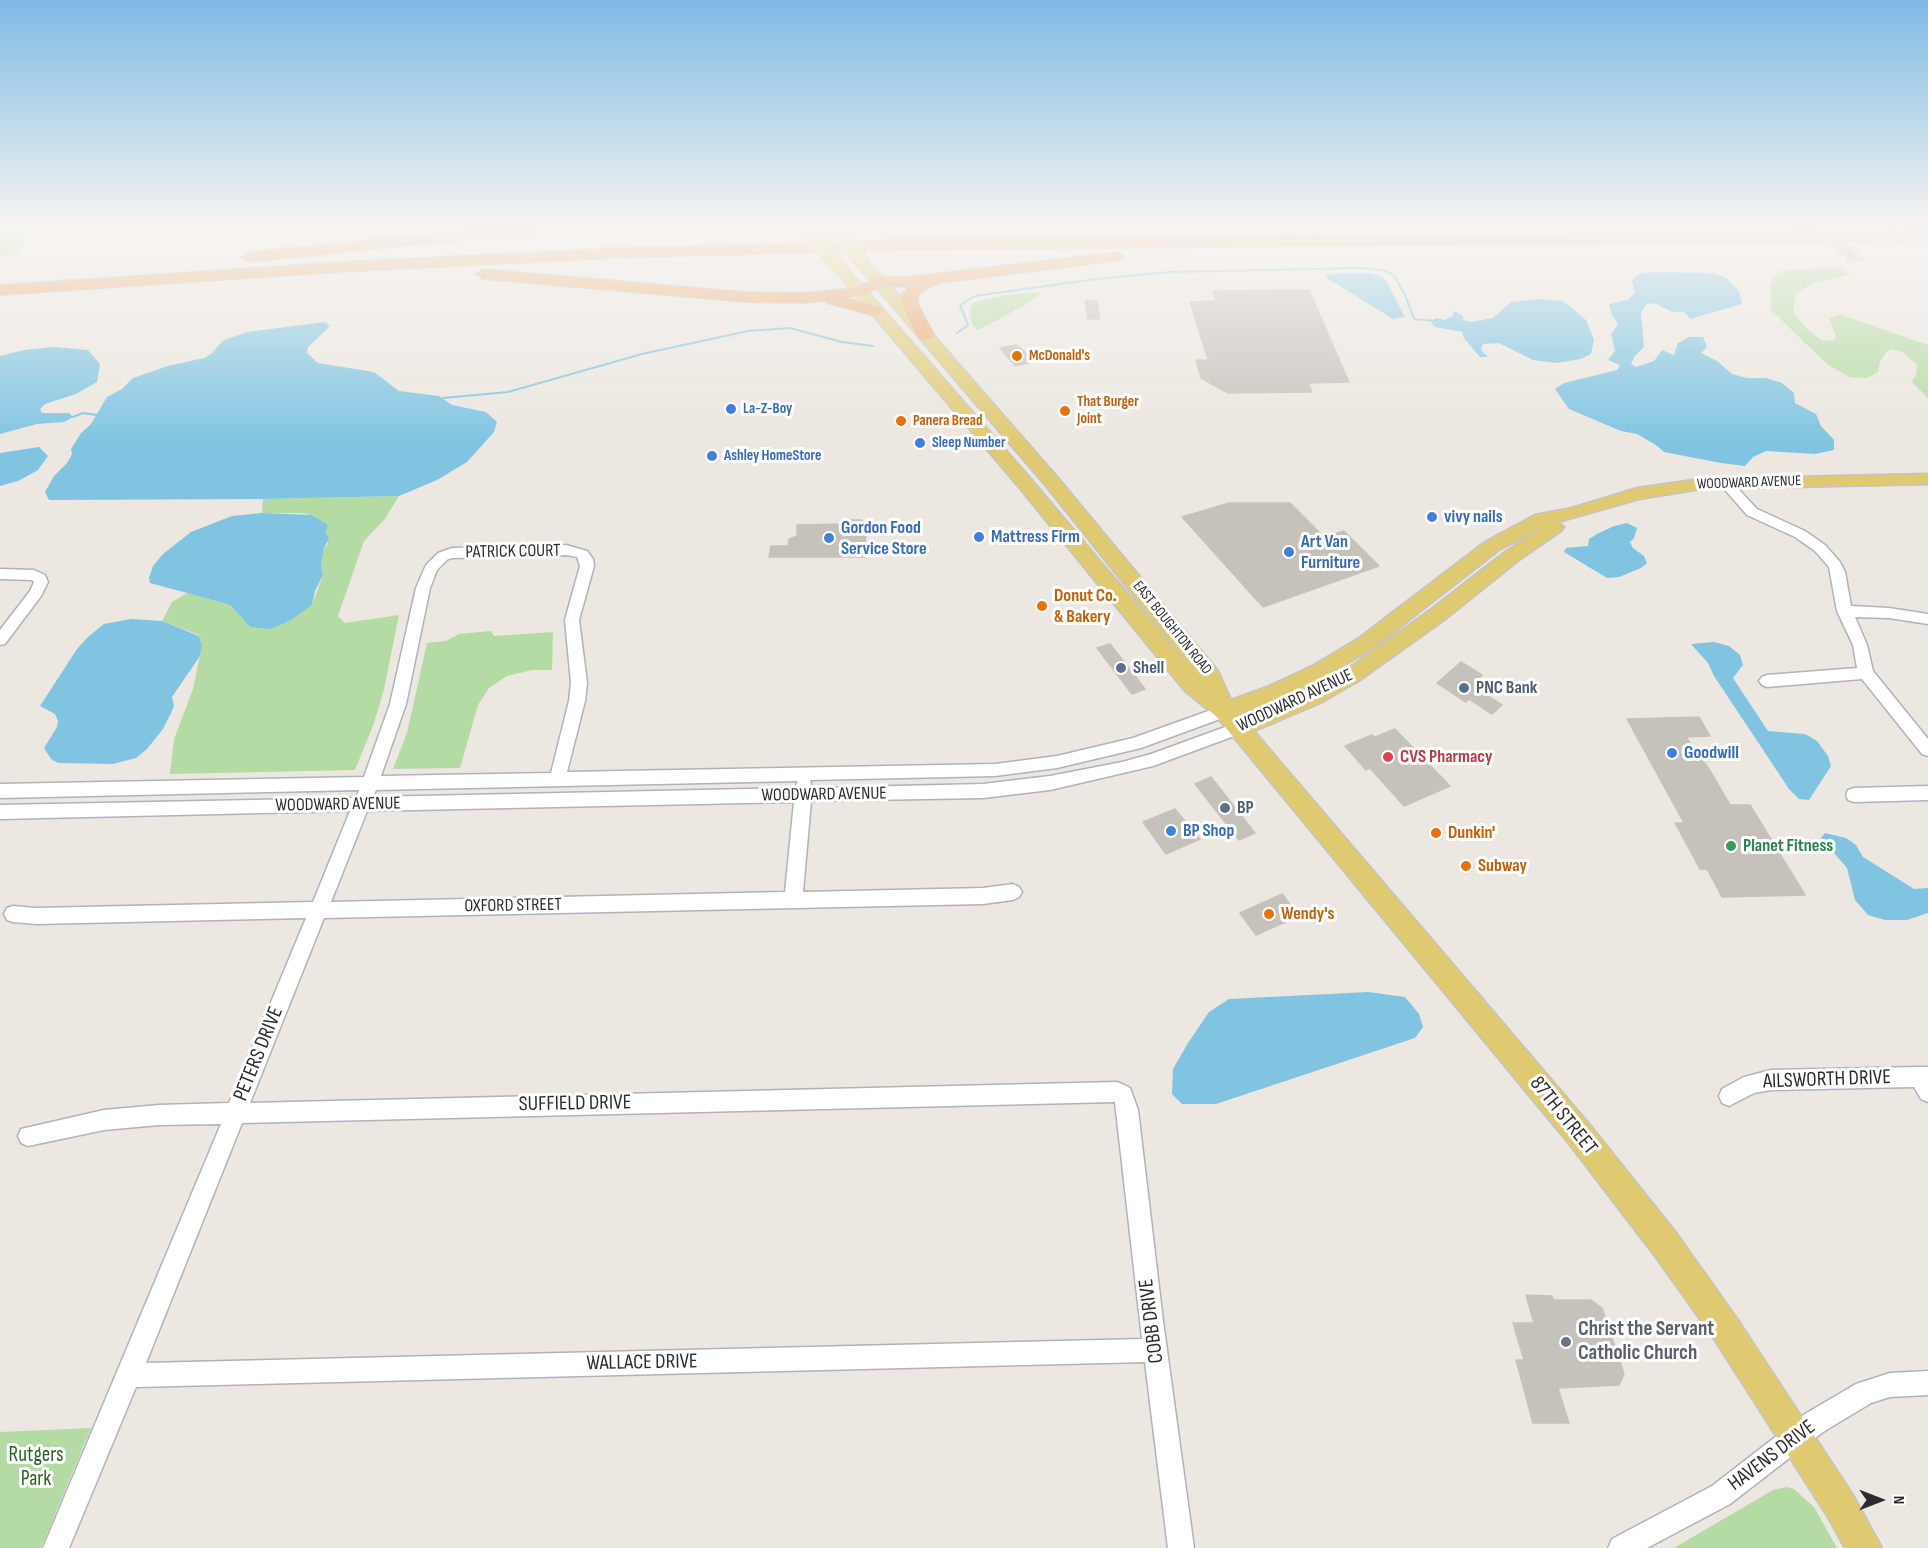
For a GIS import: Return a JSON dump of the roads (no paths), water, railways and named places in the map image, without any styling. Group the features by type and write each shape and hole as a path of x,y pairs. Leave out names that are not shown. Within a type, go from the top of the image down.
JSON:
{"highway":[{"path":"828,300 847,302 875,311"},
{"path":"910,300 925,334"}],"main road":[{"name":"EAST BOUGHTON ROAD","path":"866,300 1024,482 1191,686 1232,720"},
{"name":"EAST BOUGHTON ROAD","path":"896,300 1052,482 1211,676 1232,720"},
{"name":"WOODWARD AVENUE","path":"1232,720 1315,696 1353,675 1532,541 1574,513 1637,494 1671,487 1732,482 1928,478"},
{"name":"87TH STREET","path":"1232,720 1588,1145 1672,1255 1726,1331 1796,1437 1841,1507 1863,1548"}],"street":[{"path":"1732,482 1752,512 1785,527 1820,548 1835,565 1844,611 1860,645 1866,673 1928,750"},
{"name":"PATRICK COURT","path":"443,556 452,553 566,550 582,554 586,559 587,566 572,620 579,683 577,701 557,780"},
{"name":"PETERS DRIVE","path":"56,1548 129,1375 393,724 423,588 431,568 443,556"},
{"path":"0,574 27,574 40,578 41,582 36,593 0,640"},
{"path":"1844,611 1889,613 1928,619"},
{"path":"1767,681 1866,673"},
{"name":"WOODWARD AVENUE","path":"0,812 365,795 557,780 948,773 1037,765 1232,720"},
{"name":"WOODWARD AVENUE","path":"0,791 365,795 803,795 983,791 1050,783 1153,760 1232,720"},
{"path":"793,900 805,775"},
{"path":"1854,795 1928,793"},
{"name":"OXFORD STREET","path":"13,914 36,916 317,911 983,896 1012,892"},
{"name":"AILSWORTH DRIVE","path":"1729,1096 1751,1084 1771,1080 1925,1082"},
{"name":"SUFFIELD DRIVE","path":"28,1136 80,1124 131,1116 236,1112 1103,1092 1117,1092 1123,1095"},
{"name":"COBB DRIVE","path":"1123,1095 1128,1110 1155,1350 1181,1548"},
{"name":"WALLACE DRIVE","path":"129,1375 1155,1350"},
{"name":"HAVENS DRIVE","path":"1622,1548 1721,1495 1838,1408 1876,1388 1928,1383"}],"water":[{"path":"1363,300 1396,300 1405,317 1393,319"},
{"path":"1626,300 1741,300 1742,304 1690,319 1684,312 1673,312 1648,303 1641,312 1644,347 1634,357 1631,364 1636,367 1654,361 1662,350 1674,355 1678,343 1689,337 1703,337 1707,347 1701,353 1717,361 1732,374 1747,378 1766,378 1782,383 1794,393 1795,403 1816,414 1821,426 1834,440 1834,450 1815,454 1766,451 1753,457 1745,466 1721,463 1664,452 1637,434 1621,431 1569,409 1555,389 1564,383 1617,370 1620,365 1608,360 1615,351 1611,334 1618,324 1609,304"},
{"path":"1563,301 1586,320 1594,340 1591,354 1581,359 1556,363 1533,360 1499,343 1483,344 1481,350 1488,357 1480,357 1464,338 1462,332 1435,327 1430,321 1437,318 1445,320 1453,316 1454,311 1463,316 1463,320 1470,322 1493,318 1511,302"},
{"path":"325,322 330,326 308,347 307,353 318,363 374,372 399,391 439,396 452,405 486,412 497,422 494,432 467,462 437,480 399,496 49,500 45,492 54,476 67,463 72,454 71,449 81,433 91,424 107,397 122,389 133,378 168,366 204,358 224,340 247,332"},
{"path":"55,347 88,350 100,364 97,382 76,394 45,404 40,409 42,413 69,413 73,417 64,422 37,424 0,434 0,356 24,350"},
{"path":"39,447 48,456 38,470 18,481 0,486 0,453"},
{"path":"262,513 312,515 328,525 325,532 329,538 324,548 321,565 323,575 315,591 312,605 291,620 271,629 250,627 231,606 150,583 149,578 153,566 163,554 191,532 232,516"},
{"path":"1627,523 1637,528 1630,542 1633,548 1644,556 1647,563 1641,568 1619,577 1607,578 1564,552 1566,548 1588,546 1589,539 1597,534"},
{"path":"131,619 162,621 199,636 202,645 200,656 172,697 174,706 163,729 147,749 136,758 113,764 58,763 51,759 44,748 57,727 58,721 55,714 40,706 77,649 88,637 104,624"},
{"path":"1714,642 1729,646 1740,655 1743,665 1733,678 1768,731 1805,734 1817,741 1828,756 1831,766 1809,800 1799,799 1789,789 1714,676 1708,663 1691,644"},
{"path":"1825,833 1846,838 1856,845 1863,857 1914,889 1928,888 1928,913 1907,920 1885,920 1868,915 1855,900 1847,868 1821,838"},
{"path":"1368,992 1405,997 1419,1014 1423,1027 1415,1038 1216,1104 1182,1104 1172,1094 1173,1069 1188,1043 1209,1012 1229,999"}],"waterway":[{"path":"957,333 968,325 960,305 968,300"},
{"path":"1407,300 1414,319 1435,321"},
{"path":"443,398 508,392 642,354 748,331 790,328 842,342 873,346"},
{"path":"73,417 83,413 97,415"}],"place":[{"name":"McDonald's","path":"1017,356"},
{"name":"La-Z-Boy","path":"731,409"},
{"name":"That Burger Joint","path":"1065,411"},
{"name":"Panera Bread","path":"901,421"},
{"name":"Sleep Number","path":"920,443"},
{"name":"Ashley HomeStore","path":"712,456"},
{"name":"vivy nails","path":"1432,517"},
{"name":"Mattress Firm","path":"979,537"},
{"name":"Gordon Food Service Store","path":"829,538"},
{"name":"Art Van Furniture","path":"1289,552"},
{"name":"Donut Co. & Bakery","path":"1042,606"},
{"name":"Shell","path":"1121,668"},
{"name":"PNC Bank","path":"1464,688"},
{"name":"Goodwill","path":"1672,753"},
{"name":"CVS Pharmacy","path":"1388,757"},
{"name":"BP","path":"1225,808"},
{"name":"BP Shop","path":"1171,831"},
{"name":"Dunkin'","path":"1436,833"},
{"name":"Planet Fitness","path":"1731,846"},
{"name":"Subway","path":"1466,866"},
{"name":"Wendy's","path":"1269,914"},
{"name":"Christ the Servant Catholic Church","path":"1566,1342"}],"park label":[{"name":"Rutgers Park","path":"36,1468"}]}
